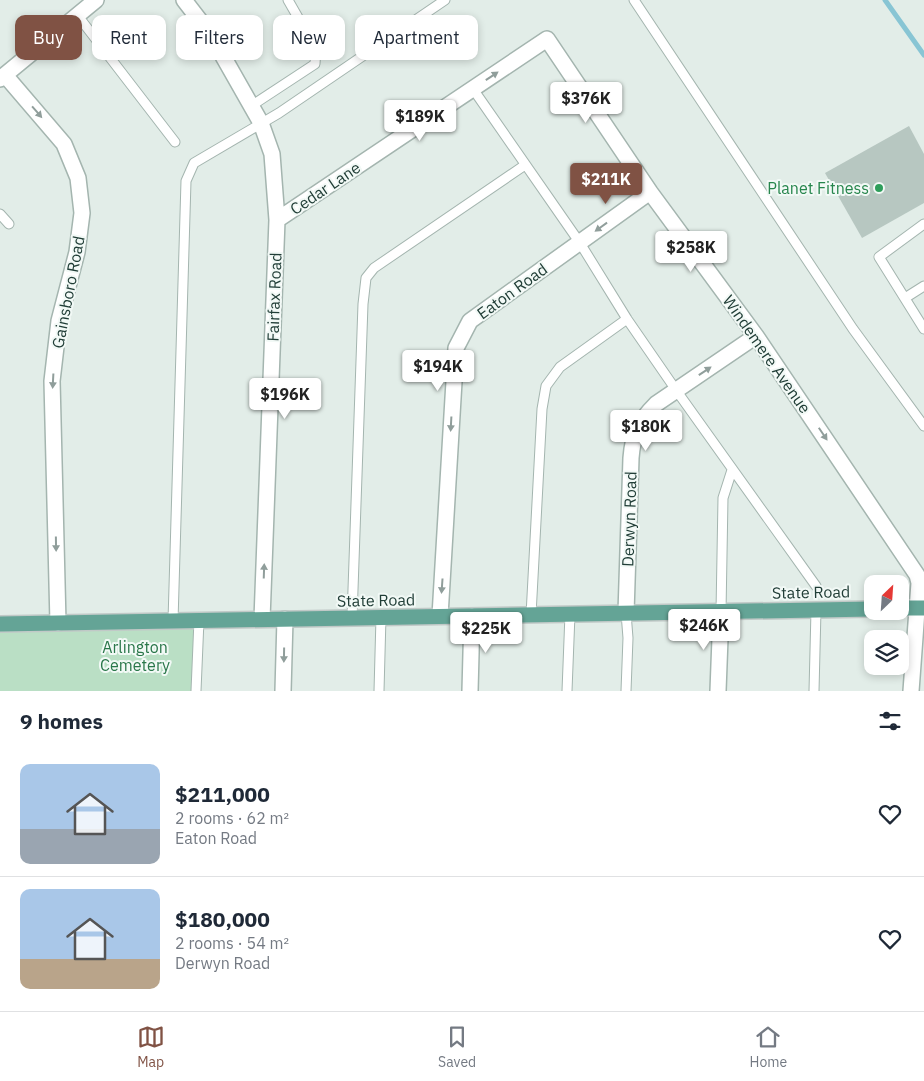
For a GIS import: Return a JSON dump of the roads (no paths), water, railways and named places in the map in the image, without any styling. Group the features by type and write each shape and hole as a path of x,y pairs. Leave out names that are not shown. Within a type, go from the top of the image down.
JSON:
{"main road":[{"name":"State Road","path":"0,624 864,609"}],"street":[{"path":"79,15 96,0"},
{"name":"Fairfax Road","path":"184,0 211,35 261,123 272,154 277,220 262,619"},
{"name":"Cedar Lane","path":"277,220 547,39"},
{"name":"Windemere Avenue","path":"547,39 650,192 756,336 918,575 920,608 911,691"},
{"path":"2,77 23,60"},
{"name":"Gainsboro Road","path":"2,77 64,144 78,178 82,213 77,252 59,321 52,381 58,623"},
{"name":"Eaton Road","path":"440,616 456,348 470,321 650,192"},
{"name":"Derwyn Road","path":"626,613 632,443 637,427 656,404 756,336"},
{"path":"718,691 721,612"},
{"path":"470,691 472,616"},
{"path":"283,691 284,619"}],"lane":[{"path":"251,106 315,64 316,49 288,0"},
{"path":"173,621 186,181 194,163 279,113 445,0"},
{"path":"634,0 853,329 924,426"},
{"path":"82,21 175,142"},
{"path":"473,89 580,243 627,318 676,390 816,586"},
{"path":"352,618 363,304 366,278 374,268 525,165"},
{"path":"0,214 8,224"},
{"path":"924,224 879,257 924,328"},
{"path":"905,298 924,286"},
{"path":"531,615 542,409 546,386 560,367 627,318"},
{"path":"721,612 723,498 732,470"},
{"path":"814,691 816,610"},
{"path":"626,613 628,638 626,691"},
{"path":"567,691 570,614"},
{"path":"379,691 381,617"},
{"path":"196,691 199,620"}],"waterway":[{"path":"885,0 924,55"}],"place":[{"name":"Planet Fitness","path":"879,188"}],"park label":[{"name":"Arlington Cemetery","path":"135,656"}]}
